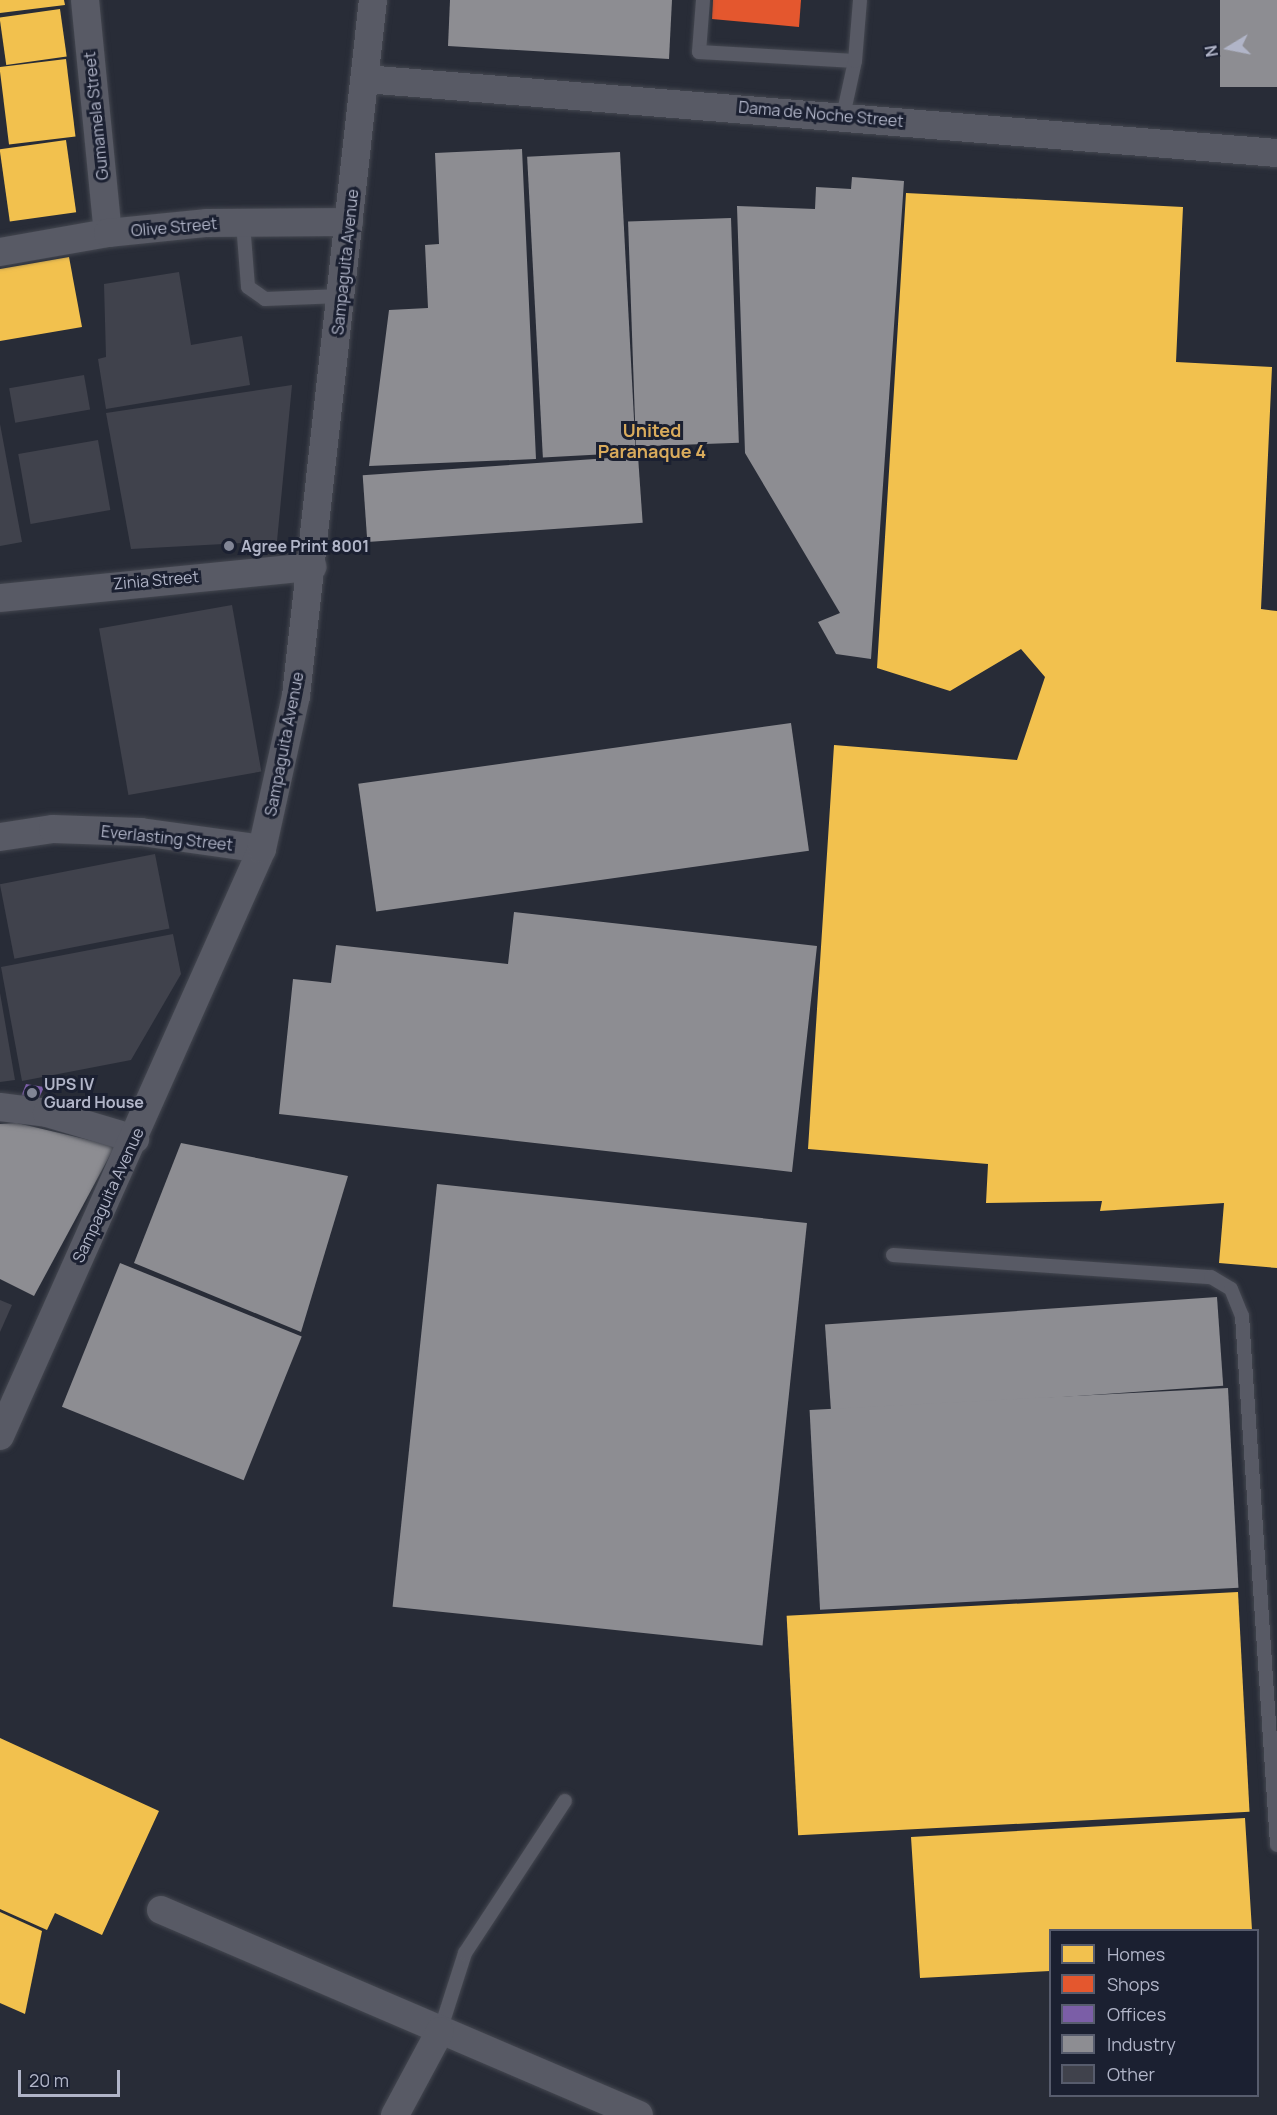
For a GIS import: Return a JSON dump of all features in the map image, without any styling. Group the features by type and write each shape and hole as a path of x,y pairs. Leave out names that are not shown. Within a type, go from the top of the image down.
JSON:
{"street":[{"name":"Gumamela Street","path":"85,0 108,232"},
{"name":"Sampaguita Avenue","path":"0,1436 135,1138 262,849 296,696 373,0"},
{"name":"Dama de Noche Street","path":"365,79 1277,153"},
{"name":"Olive Street","path":"0,252 108,232 243,223 349,222"},
{"name":"Zinia Street","path":"0,598 312,567"},
{"name":"Everlasting Street","path":"0,837 53,829 141,832 262,849"},
{"path":"0,1107 47,1113 135,1138"},
{"path":"161,1910 639,2115"},
{"path":"395,2115 440,2031"}],"lane":[{"path":"703,0 699,52 855,61"},
{"path":"843,116 855,61 860,0"},
{"path":"243,223 248,287 265,299 341,296"},
{"path":"893,1255 1211,1277 1231,1289 1242,1316 1277,1845"},
{"path":"440,2031 465,1953 565,1801"}],"building: Homes":[{"path":"0,0 64,0 65,5 0,13"},
{"path":"60,9 67,57 6,65 0,17"},
{"path":"66,59 76,136 9,145 0,67"},
{"path":"66,140 76,212 10,222 0,149"},
{"path":"906,193 1183,207 1176,362 1272,367 1261,609 1277,611 1277,1268 1219,1263 1224,1203 1100,1211 1102,1201 986,1203 988,1164 808,1149 834,745 1017,760 1045,677 1021,649 950,691 877,668"},
{"path":"69,257 82,327 0,341 0,269"},
{"path":"1238,1592 1250,1812 798,1835 787,1616"},
{"path":"0,1738 159,1811 102,1935 55,1913 47,1930 0,1909"},
{"path":"1245,1818 1252,1929 1049,1929 1049,1971 920,1978 911,1837"},
{"path":"0,1912 42,1931 25,2014 0,2003"}],"building: Shops":[{"path":"713,0 801,0 799,27 712,19"}],"building: Offices":[{"name":"UPS IV Guard House","path":"26,1084 44,1087 37,1103 20,1099"}],"building: Industry":[{"path":"450,0 672,0 669,59 448,46"},
{"path":"1220,0 1277,0 1277,87 1220,87"},
{"path":"522,149 536,459 369,466 389,310 428,308 425,245 439,244 435,153"},
{"path":"620,152 636,453 543,457 527,157"},
{"path":"852,177 904,181 871,659 836,654 818,622 840,613 745,453 737,206 815,209 816,187 851,189"},
{"path":"731,218 739,443 636,446 628,222"},
{"path":"638,456 643,523 367,542 363,475"},
{"path":"791,723 809,851 376,912 358,784"},
{"path":"514,912 817,946 792,1172 279,1114 293,979 331,983 336,945 508,964"},
{"path":"17,1123 115,1146 34,1296 0,1279 0,1124"},
{"path":"181,1143 348,1176 301,1332 134,1263"},
{"path":"437,1184 807,1223 763,1646 393,1607"},
{"path":"120,1263 302,1336 244,1480 62,1407"},
{"path":"1217,1297 1223,1386 831,1413 825,1324"},
{"path":"1228,1388 1238,1588 820,1610 810,1410"}],"building: Other":[{"path":"179,272 191,345 242,336 250,385 106,409 98,359 106,357 104,284"},
{"path":"84,375 90,409 15,423 9,388"},
{"path":"292,385 277,541 131,549 106,413"},
{"path":"0,424 22,542 0,546"},
{"path":"98,440 110,510 31,524 18,454"},
{"path":"232,605 261,771 128,795 99,628"},
{"path":"155,854 170,929 14,959 0,884"},
{"path":"173,934 181,974 131,1060 22,1081 1,967"},
{"path":"0,993 15,1080 0,1082"},
{"path":"0,1300 12,1305 0,1332"}],"place":[{"name":"Agree Print 8001","path":"229,546"},
{"name":"UPS IV Guard House","path":"32,1093"}],"district":[{"name":"United Paranaque 4","path":"652,441"}]}
